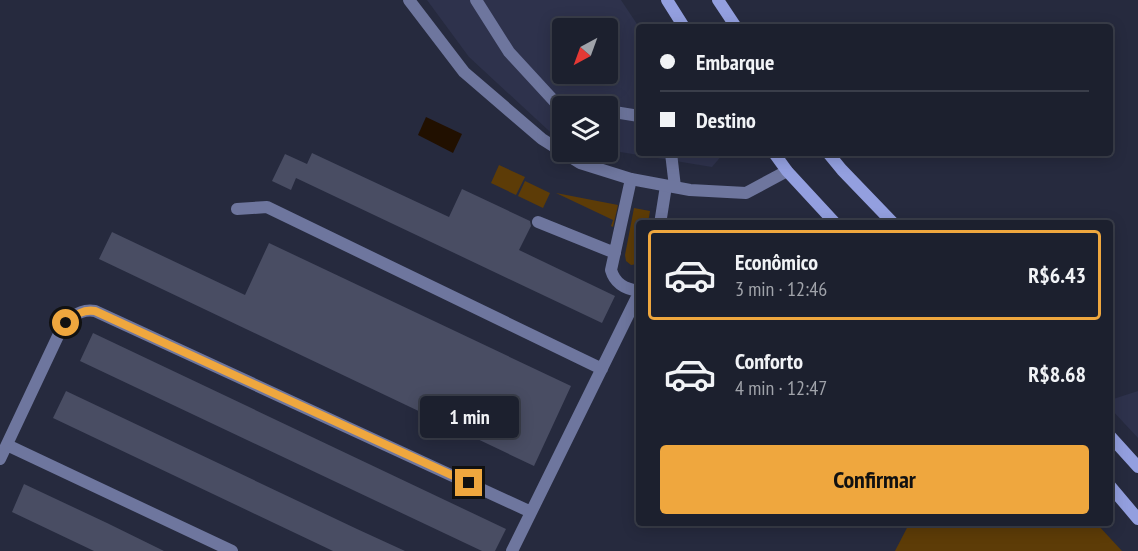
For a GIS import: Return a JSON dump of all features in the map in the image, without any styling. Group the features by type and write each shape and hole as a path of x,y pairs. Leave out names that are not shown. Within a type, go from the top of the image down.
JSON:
{"main road":[{"path":"668,0 682,24"},
{"path":"718,0 734,24"},
{"path":"776,156 832,220"},
{"path":"830,156 890,220"},
{"path":"1113,439 1138,467"},
{"path":"1113,490 1138,519"}],"street":[{"path":"409,0 464,72 542,139 580,163 631,179 671,187 746,193 787,171"},
{"path":"476,0 509,52 552,99"},
{"path":"618,113 636,116"},
{"path":"661,220 671,187 671,156"},
{"path":"631,179 611,270 616,281 636,291"},
{"path":"237,209 267,207 602,369"},
{"path":"538,222 615,253"},
{"path":"512,551 636,298"},
{"path":"0,459 58,336 73,316 89,310 531,512"},
{"path":"7,445 232,551"}],"shaded area":[{"path":"427,0 621,0 637,24 636,155 618,152 618,96 552,96 552,134 469,57"},
{"path":"426,117 462,134 453,153 418,135"},
{"path":"645,156 721,156 712,167"},
{"path":"499,165 525,177 516,195 491,183"},
{"path":"525,181 550,193 543,208 518,196"},
{"path":"556,193 618,205 613,227 611,226 613,220"},
{"path":"634,208 650,211 648,220 636,220 636,264 631,265 626,261 625,255"},
{"path":"1138,391 1138,438 1113,411 1113,399"},
{"path":"908,526 1099,526 1122,551 895,551"}],"building":[{"path":"312,153 449,217 462,189 530,221 531,226 519,250 615,296 602,323 296,178 291,190 272,181 285,154 307,164"},
{"path":"112,232 245,295 269,243 571,386 534,466 99,259"},
{"path":"93,333 506,529 495,551 482,551 80,361"},
{"path":"66,391 405,551 333,551 53,418"},
{"path":"24,484 164,551 94,551 12,512"}],"route":[{"path":"66,323 83,311 95,311 469,483"}]}
